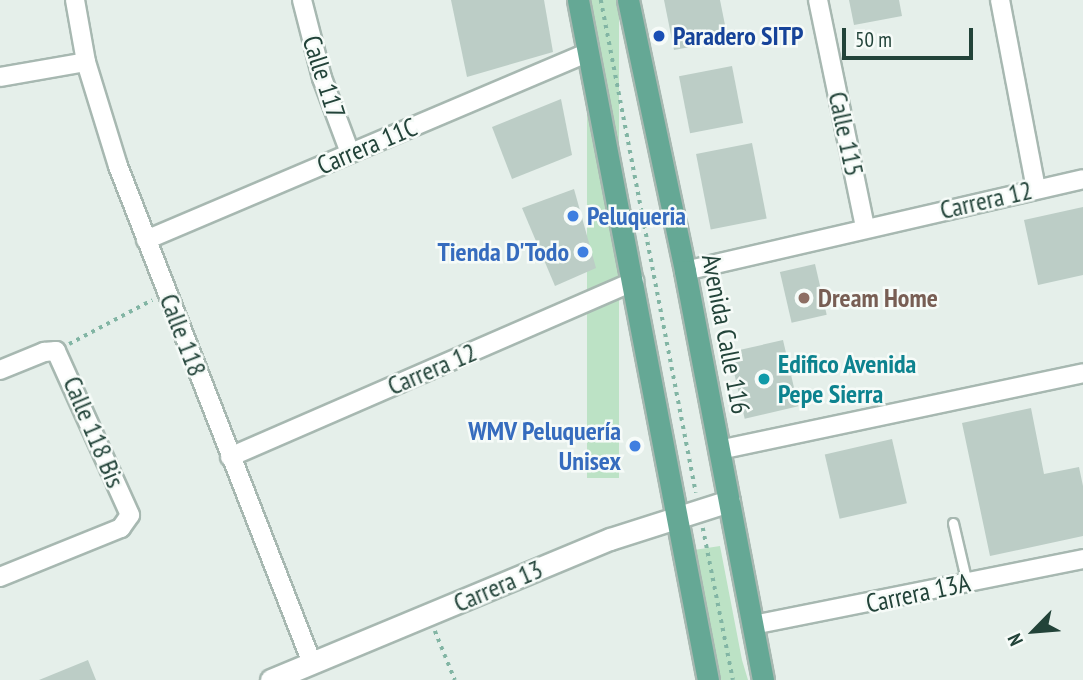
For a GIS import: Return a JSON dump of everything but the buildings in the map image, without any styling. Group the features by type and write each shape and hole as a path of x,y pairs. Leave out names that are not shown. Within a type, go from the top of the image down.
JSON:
{"main road":[{"path":"578,0 634,281 708,680"},
{"name":"Avenida Calle 116","path":"628,0 685,271 764,680"}],"street":[{"name":"Calle 118","path":"75,0 86,62 114,154 312,663"},
{"name":"Calle 117","path":"302,0 322,78 350,153"},
{"name":"Calle 115","path":"818,0 865,227"},
{"path":"999,0 1036,188"},
{"name":"Carrera 11C","path":"146,240 589,52"},
{"path":"0,78 86,62"},
{"name":"Carrera 12","path":"685,271 865,227 1083,179"},
{"name":"Carrera 12","path":"230,457 634,281"},
{"path":"0,370 44,352 56,351"},
{"name":"Calle 118 Bis","path":"0,577 121,528 130,515 56,351"},
{"path":"719,450 1083,373"},
{"name":"Carrera 13","path":"271,680 610,539 729,501"},
{"name":"Carrera 13A","path":"753,625 1083,559"}],"lane":[{"path":"953,523 967,583"}],"path":[{"path":"601,0 733,680"},
{"path":"56,351 166,292"},
{"path":"435,631 455,680"}],"green space":[{"path":"587,0 619,0 619,478 587,478"},
{"path":"720,546 748,680 718,680 694,550"}],"place":[{"name":"Paradero SITP","path":"659,36"},
{"name":"Peluqueria","path":"573,216"},
{"name":"Tienda D'Todo","path":"583,252"},
{"name":"Dream Home","path":"804,298"},
{"name":"Edifico Avenida Pepe Sierra","path":"764,379"},
{"name":"WMV Peluquería Unisex","path":"635,446"}]}
